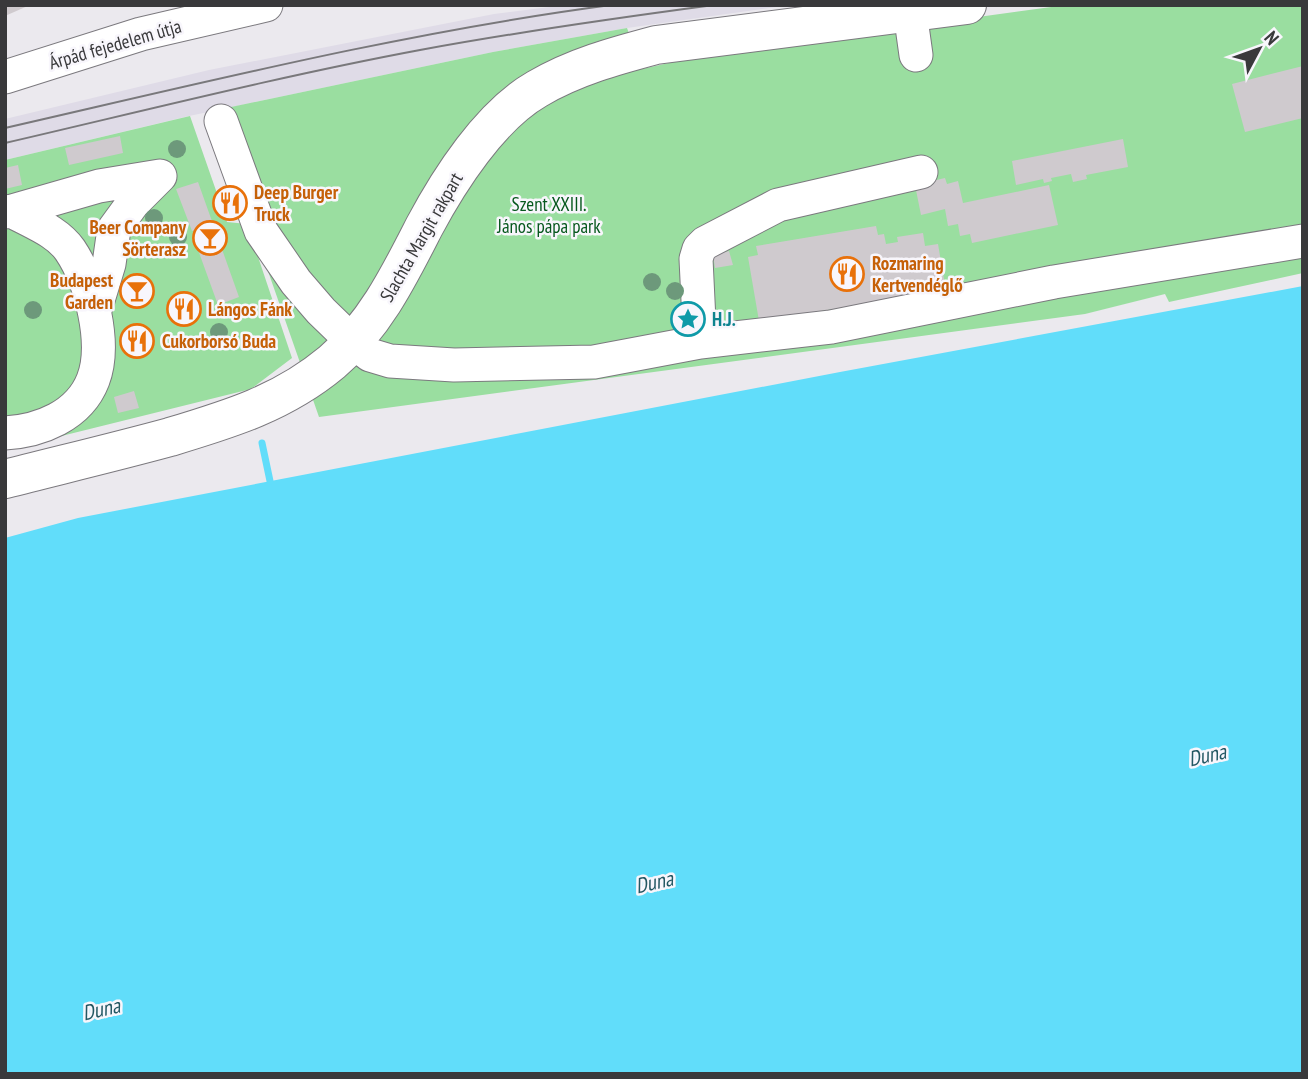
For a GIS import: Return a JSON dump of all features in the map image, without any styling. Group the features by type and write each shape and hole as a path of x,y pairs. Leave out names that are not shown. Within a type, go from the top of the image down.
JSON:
{"main road":[{"name":"Slachta Margit rakpart","path":"5,479 142,445 238,417 281,397 331,362 353,342 384,303 441,195 480,141 516,104 535,90 607,58 656,45 967,5"}],"street":[{"name":"Árpád fejedelem útja","path":"5,77 141,34 176,15 266,5"},
{"path":"910,12 916,55"},
{"path":"221,121 261,231 296,282 353,342 370,355 390,360 454,365 594,362 699,342 831,327 1054,282 1303,241"},
{"path":"699,342 696,259 699,249 705,243 778,205 921,172"},
{"path":"8,212 99,186 160,176 133,203 114,229 109,264 95,310"},
{"path":"5,433 22,432 55,422 78,404 93,380 98,347 95,310 85,280 69,249 50,232 8,212"}],"shaded area":[{"path":"565,5 791,5 627,28 493,52 189,116 5,160 5,119 209,70 494,14"}],"green space":[{"name":"Szent XXIII. János pápa park","path":"1066,5 1303,5 1303,273 1169,302 1165,294 1085,314 319,417 212,111 493,52 627,28 642,69 709,54"},
{"name":"Budapest Garden","path":"190,116 227,222 247,224 292,358 251,389 5,450 5,160"}],"water":[{"name":"Duna","path":"1303,286 1303,1074 5,1074 5,538 78,518"}],"building":[{"path":"5,5 30,5 5,16"},
{"path":"1303,66 1303,118 1245,132 1232,84"},
{"path":"120,136 123,153 69,165 65,148"},
{"path":"1123,139 1128,167 1086,175 1087,179 1073,182 1071,174 1051,178 1052,181 1044,183 1043,179 1016,185 1012,161"},
{"path":"18,165 22,185 5,189 5,168"},
{"path":"945,178 947,184 958,181 963,203 1049,185 1058,225 972,243 970,234 960,236 958,224 948,226 945,209 921,215 915,185"},
{"name":"Beer Company Sörterasz","path":"198,182 239,297 218,305 197,247 205,244 199,229 192,231 176,189"},
{"name":"Rozmaring Kertvendéglő","path":"876,226 878,235 884,234 886,244 898,242 897,237 923,233 925,246 938,244 946,291 759,321 748,257 758,255 756,246"},
{"path":"729,251 733,265 715,268 713,255"},
{"path":"133,329 148,334 140,356 125,351"},
{"path":"134,391 139,408 118,413 114,397"}],"waterway":[{"path":"262,443 270,481"}],"tram line":[{"path":"5,128 382,44 611,5"},
{"path":"5,143 368,60 494,37 714,5"}],"place":[{"name":"Deep Burger Truck","path":"230,203"},
{"name":"Beer Company Sörterasz","path":"210,238"},
{"name":"Rozmaring Kertvendéglő","path":"847,274"},
{"name":"Budapest Garden","path":"137,291"},
{"name":"Lángos Fánk","path":"184,309"},
{"name":"H.J.","path":"688,319"},
{"name":"Cukorborsó Buda","path":"137,341"}]}
